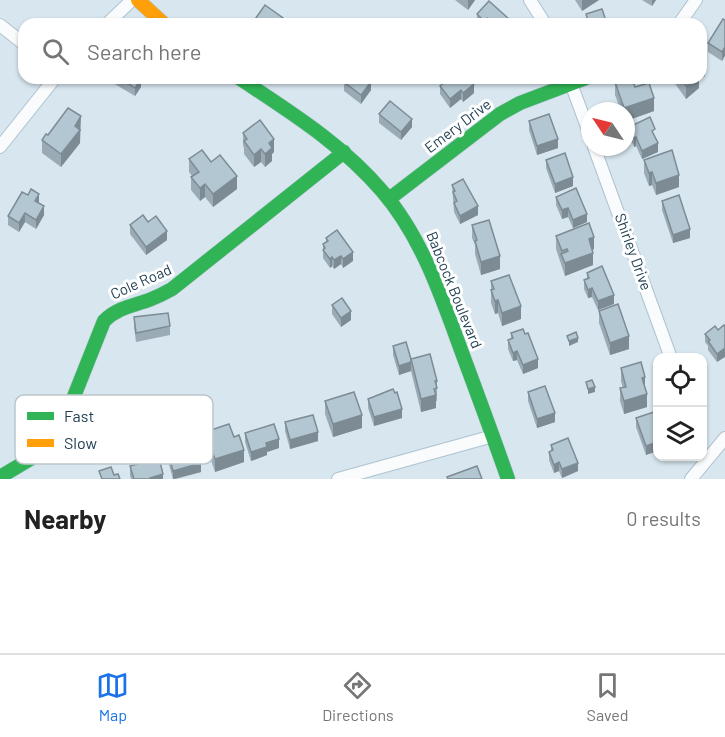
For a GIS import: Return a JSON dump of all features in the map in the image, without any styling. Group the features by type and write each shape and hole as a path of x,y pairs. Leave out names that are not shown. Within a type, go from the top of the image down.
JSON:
{"street":[{"path":"113,18 132,0"},
{"path":"138,0 158,18"},
{"path":"530,0 541,18"},
{"path":"683,18 696,0"},
{"path":"0,25 18,39"},
{"path":"0,147 50,84"},
{"name":"Babcock Boulevard","path":"248,84 344,152 368,174 411,231 432,272 508,479"},
{"name":"Emery Drive","path":"389,199 500,114 562,84"},
{"path":"571,84 581,110"},
{"name":"Cole Road","path":"75,395 104,321 111,314 120,308 148,300 172,289 344,152"},
{"name":"Shirley Drive","path":"597,156 670,353"},
{"path":"338,479 493,436"},
{"path":"691,479 725,438"},
{"name":"Cole Road","path":"0,477 22,464"}],"building":[{"path":"489,1 508,18 481,18 477,14"},
{"path":"265,5 283,18 256,18"},
{"path":"602,9 605,18 587,18 586,14"},
{"path":"723,19 725,20 725,47 722,52 708,43"},
{"path":"347,84 369,84 361,95"},
{"path":"442,84 474,84 463,93 461,90 450,99 440,86"},
{"path":"616,84 634,84 635,87 649,84 654,98 635,104 635,102 622,102"},
{"path":"390,101 412,119 401,132 379,114"},
{"path":"68,108 81,116 75,126 80,130 61,154 42,140"},
{"path":"549,114 558,139 537,146 529,121"},
{"path":"650,117 655,129 652,131 658,143 642,151 635,138 635,124"},
{"path":"260,120 274,139 269,143 272,148 265,154 261,149 254,155 244,141 247,139 243,133"},
{"path":"202,150 211,162 220,155 237,176 213,194 205,184 200,188 191,177 199,172 189,159"},
{"path":"672,150 679,175 656,183 644,160"},
{"path":"565,153 573,177 555,184 546,160"},
{"path":"463,179 478,206 460,216 454,203 457,201 452,185"},
{"path":"576,188 587,214 573,220 568,208 562,210 556,197"},
{"path":"31,189 39,194 35,201 44,206 36,220 25,213 19,223 8,216 22,192 28,195"},
{"path":"679,195 690,229 673,235 662,201"},
{"path":"143,215 148,222 156,216 167,231 146,247 130,225"},
{"path":"489,220 500,256 481,262 472,225"},
{"path":"589,223 594,237 589,239 593,253 565,263 561,254 568,251 567,249 562,251 556,236"},
{"path":"337,230 353,252 343,259 341,256 334,260 332,257 330,259 323,250 325,248 323,244 328,241 326,238"},
{"path":"602,266 614,295 598,301 592,288 588,290 584,280 589,278 587,273"},
{"path":"509,275 521,306 502,313 498,300 495,301 491,290 494,289 491,281"},
{"path":"342,298 351,311 341,318 332,305"},
{"path":"618,304 629,336 610,343 599,311"},
{"path":"168,313 170,326 136,333 134,317"},
{"path":"724,325 725,348 717,354 705,334 715,326 718,330"},
{"path":"523,329 525,334 528,333 538,359 523,365 517,351 513,353 508,340 513,338 511,333"},
{"path":"576,332 578,338 569,341 567,336"},
{"path":"406,342 411,362 399,366 393,346"},
{"path":"430,354 437,381 435,381 437,388 434,389 436,395 421,399 411,359"},
{"path":"641,362 645,377 642,378 647,394 624,401 620,388 626,387 621,368"},
{"path":"592,380 595,387 588,389 586,382"},
{"path":"545,386 555,413 537,419 528,392"},
{"path":"393,389 395,393 397,392 402,409 374,417 368,399"},
{"path":"354,392 362,415 333,424 325,401"},
{"path":"653,412 653,443 646,446 636,418"},
{"path":"313,415 318,432 290,440 285,422"},
{"path":"229,424 234,437 239,435 244,450 215,459 213,429"},
{"path":"274,424 279,439 266,443 267,447 251,452 245,433"},
{"path":"568,438 578,463 562,469 559,462 554,465 549,452 553,450 551,445"},
{"path":"160,464 163,474 150,479 134,479 130,466"},
{"path":"171,464 198,464 173,471"},
{"path":"477,466 482,479 448,479 447,477"},
{"path":"111,467 114,475 118,474 120,479 102,479 99,471"}],"traffic: fast":[{"path":"248,84 296,116 350,158 396,208 429,267 508,479"},
{"path":"389,199 500,114 520,103 570,84"},
{"path":"75,395 104,321 119,310 152,299 172,289 344,152"},
{"path":"0,477 22,464"}],"traffic: slow":[{"path":"138,0 158,18"}]}
